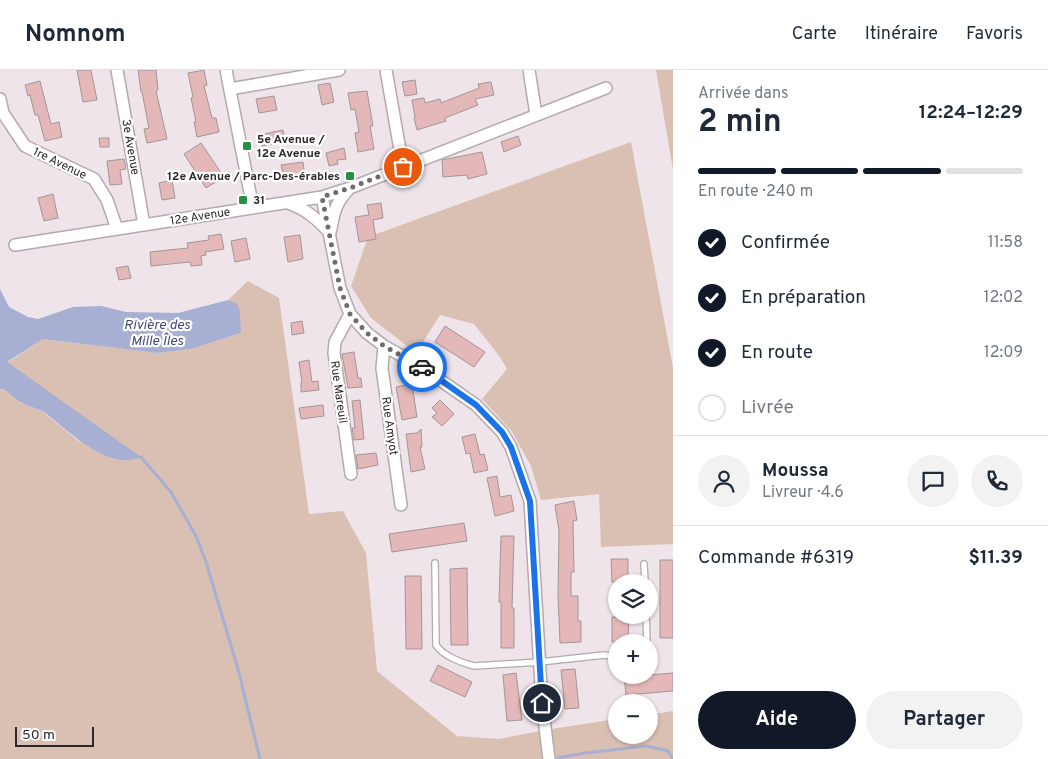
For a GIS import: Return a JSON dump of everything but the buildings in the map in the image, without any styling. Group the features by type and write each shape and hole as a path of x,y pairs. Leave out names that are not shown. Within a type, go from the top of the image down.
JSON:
{"street":[{"name":"3e Avenue","path":"117,70 144,225"},
{"path":"226,70 253,208"},
{"path":"230,90 339,70"},
{"path":"386,70 403,167"},
{"path":"529,70 536,115"},
{"name":"12e Avenue","path":"15,245 322,197 350,188 606,88"},
{"name":"1re Avenue","path":"0,99 4,113 25,146 94,179 107,200 117,229"},
{"path":"330,233 334,212 339,200 350,188"},
{"path":"322,197 340,288 350,314 367,333 384,346 420,366 476,405 502,432 511,447 530,501 542,703 549,759"},
{"path":"287,202 311,214 330,233"},
{"name":"Rue Mareuil","path":"350,314 335,342 334,353 352,474"},
{"name":"Rue Amyot","path":"384,346 382,368 400,505"}],"lane":[{"path":"435,563 436,645 439,650 465,664 474,666 608,656"},
{"path":"644,564 645,574"}],"shaded area":[{"path":"656,70 673,70 673,170"},
{"path":"631,142 673,368 673,544 601,547 599,494 541,500 531,466 511,430 482,399 507,369 474,324 440,315 416,353 371,318 351,286 368,237"},
{"path":"248,281 279,298 309,514 343,511 366,553 377,671 457,736 499,739 608,720 608,744 658,744 658,714 673,711 673,759 0,759 0,389 4,388 21,403 42,411 81,443 37,385 7,363 43,339 157,353 191,349 241,333 237,303 228,300"}],"water":[{"name":"Rivière des Mille Îles","path":"0,289 9,307 28,317 38,319 73,307 101,306 126,312 178,313 228,300 237,303 240,312 241,333 191,349 157,353 43,339 7,362 141,457 128,460 115,459 89,447 44,412 22,403 4,389 0,389"}],"waterway":[{"path":"141,457 171,492 196,536 206,562 238,669 260,759"},
{"path":"558,758 646,746 668,751 673,759"}],"way so far":[{"path":"403,167 322,197 340,288 350,314 367,333 384,346 422,367"}],"place":[{"name":"5e Avenue / 12e Avenue","path":"247,146"},
{"name":"12e Avenue / Parc-Des-érables","path":"350,176"},
{"name":"31","path":"243,200"}],"route":[{"path":"422,367 476,405 502,432 511,447 530,501 542,703"}]}
